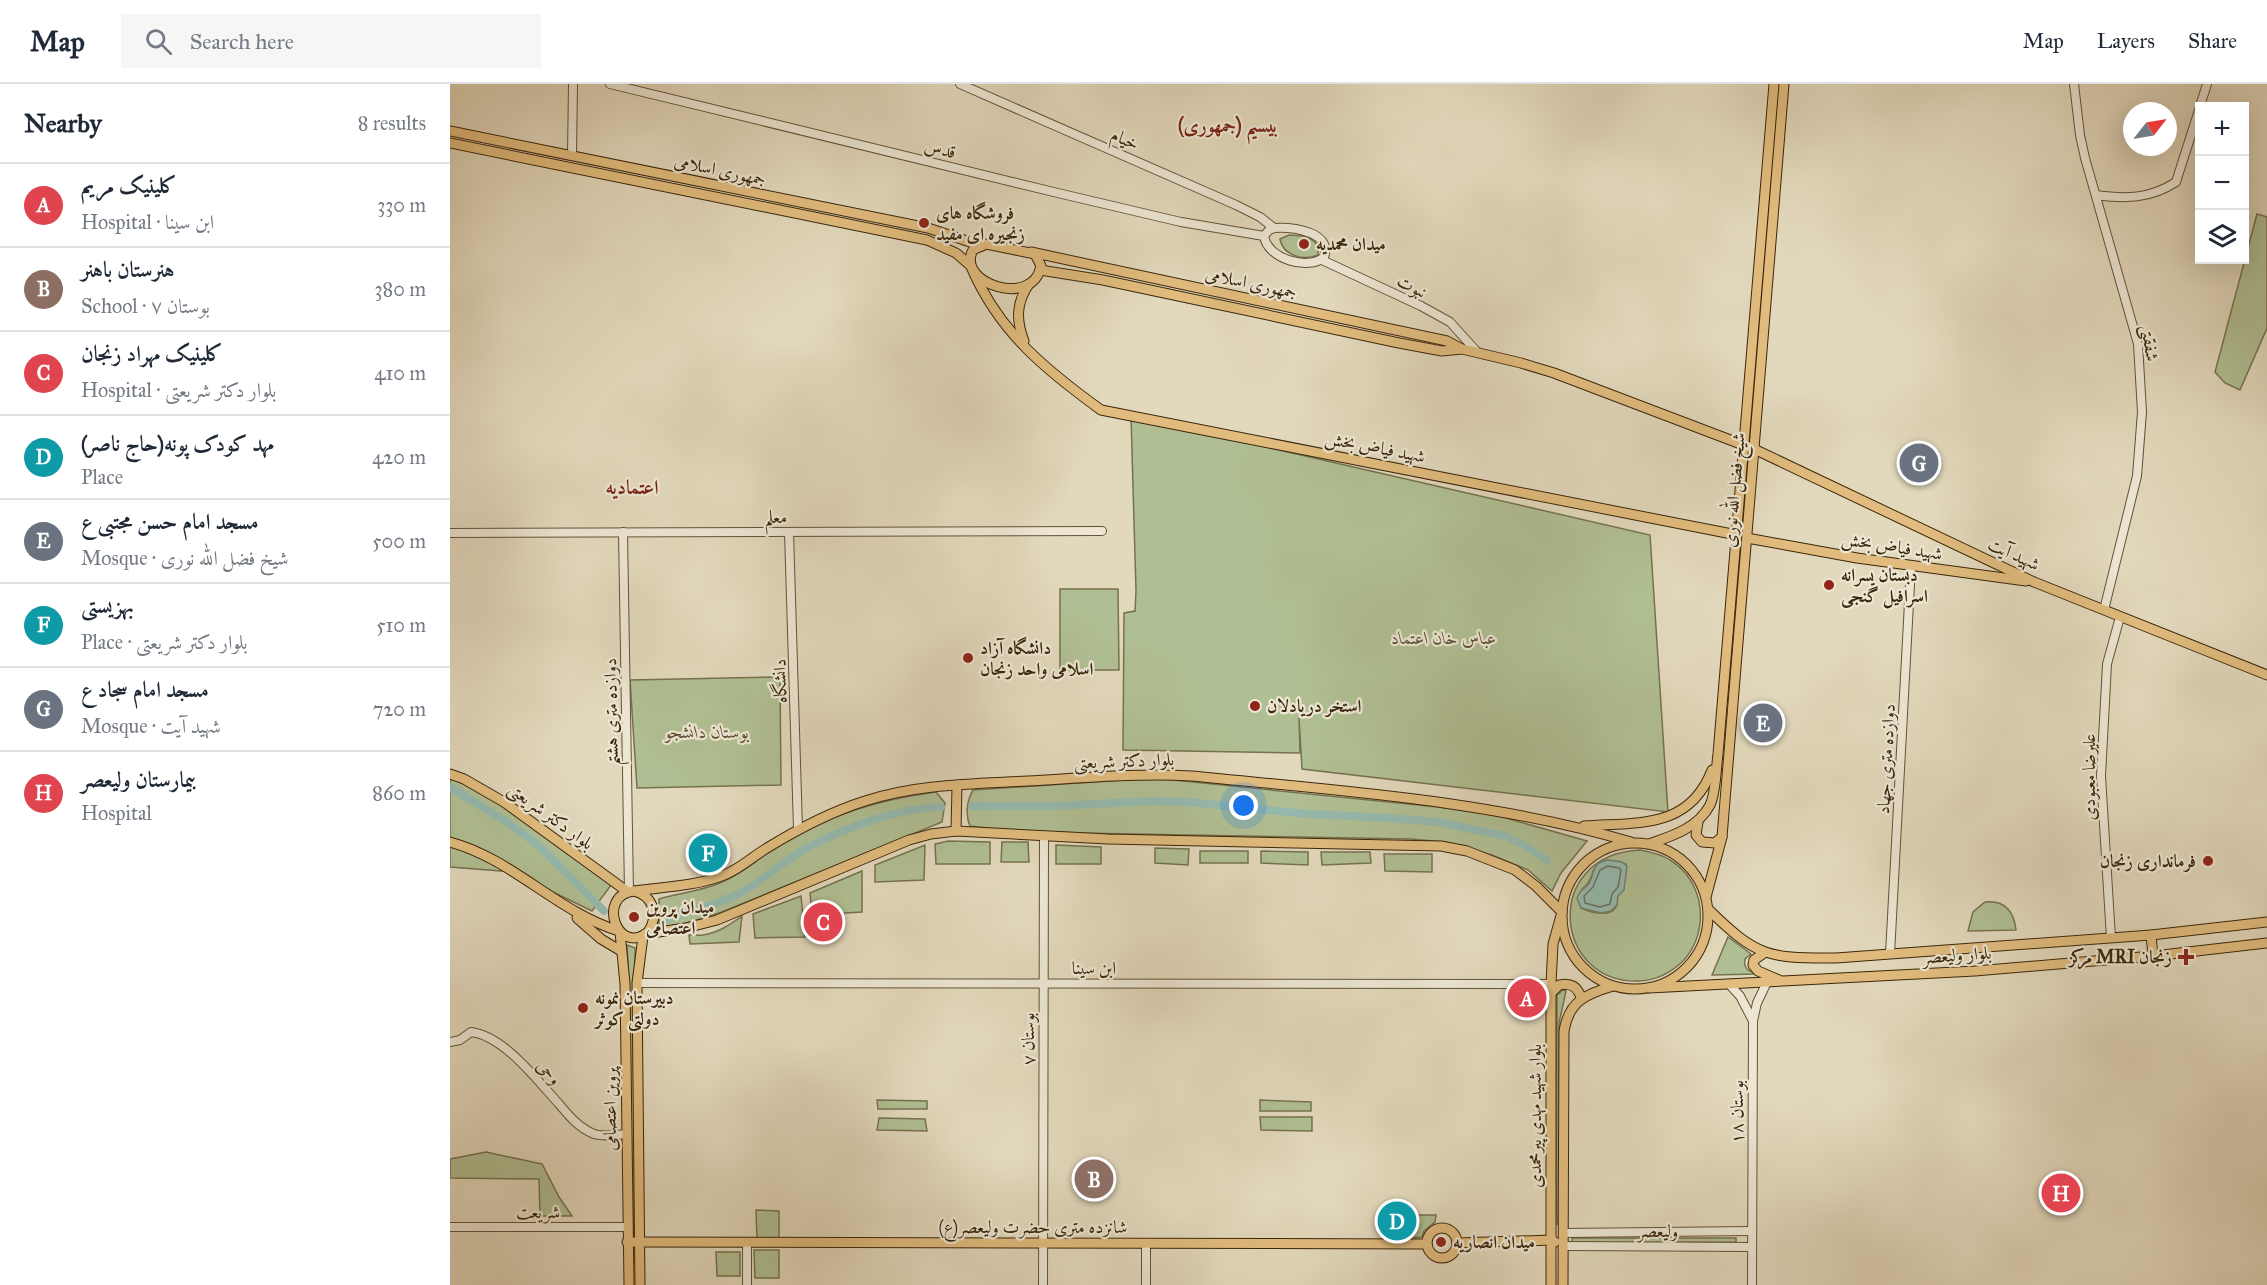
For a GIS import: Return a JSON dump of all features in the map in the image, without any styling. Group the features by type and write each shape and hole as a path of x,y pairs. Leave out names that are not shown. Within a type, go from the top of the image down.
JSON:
{"main road":[{"name":"شیخ فضل الله نوری","path":"1706,897 1722,837 1742,536 1744,445 1774,84"},
{"name":"شیخ فضل الله نوری","path":"1698,822 1711,804 1754,449 1784,84"},
{"name":"جمهوری اسلامی","path":"450,131 928,228 982,246"},
{"name":"جمهوری اسلامی","path":"450,142 927,240 956,253 971,268"},
{"path":"1026,349 1019,328 1018,312 1020,301 1030,282 1040,270 1040,261 1031,252 994,245 982,246 973,250 970,255 971,268 987,282 1000,288 1012,290 1030,282"},
{"name":"جمهوری اسلامی","path":"1031,252 1447,341 1462,349 1521,363 1581,383 1744,445"},
{"name":"شهید فیاض بخش","path":"971,268 993,310 1026,349 1055,377 1101,410 1857,558 2034,582"},
{"name":"جمهوری اسلامی","path":"1040,270 1103,280 1399,343 1442,351 1462,349"},
{"name":"شهید آیت","path":"1744,445 2034,582 2267,675"},
{"path":"1576,826 1641,822 1665,819 1676,814 1693,802 1701,792 1718,754"},
{"name":"بلوار دکتر شریعتی","path":"450,774 464,779 504,802 630,891 681,885 724,875 798,829 827,815 905,790 1159,774 1467,805 1576,826 1631,842"},
{"path":"956,831 957,785"},
{"path":"1698,822 1696,835 1702,842 1715,843 1722,837"},
{"path":"1648,844 1674,836 1698,822"},
{"path":"450,842 479,851 513,870 586,919 630,938 717,920 909,840 956,831 1044,836 1441,846 1467,851 1515,870 1536,886 1562,912"},
{"path":"1631,842 1648,844 1664,848 1685,862 1700,881 1708,909 1705,936 1694,960 1681,973 1666,982 1649,988 1631,989 1613,986 1596,977 1581,965 1570,949 1564,931 1562,912 1567,889 1575,874 1586,861 1600,852 1615,845 1631,842"},
{"path":"620,932 614,915 614,904 622,894 630,891 646,896 653,907 652,927 644,935"},
{"path":"562,904 601,939 621,951"},
{"name":"بلوار ولیعصر","path":"1708,909 1744,943 1764,953 1799,958 1890,954 2151,935 2267,922"},
{"name":"بلوار شهید مهدی پیرمحمدی","path":"1551,1285 1551,988 1553,944 1562,912"},
{"name":"پروین اعتصامی","path":"620,932 625,984 629,1285"},
{"name":"پروین اعتصامی","path":"640,1285 637,983 644,935"},
{"path":"2151,935 2153,956"},
{"name":"بلوار ولیعصر","path":"1649,988 1975,971 2153,956 2267,943"},
{"path":"1764,953 1754,960 1753,965 1758,971 1784,982"},
{"path":"1551,988 1571,984 1581,998 1613,986"},
{"name":"بلوار شهید مهدی پیرمحمدی","path":"1563,1285 1564,1031 1566,1017 1581,998"},
{"path":"1442,1228 1452,1232 1457,1243 1452,1254 1441,1258 1431,1254 1427,1244 1431,1233 1442,1228"},
{"path":"1552,1240 1563,1233"},
{"path":"1457,1243 1552,1240 1563,1246"},
{"name":"شانزده متری حضرت ولیعصر(ع)","path":"627,1242 1427,1244"}],"street":[{"path":"572,156 573,84"},
{"name":"قدس","path":"610,84 1068,196 1181,222 1264,236"},
{"name":"خیام","path":"960,84 1236,205 1260,217 1274,228"},
{"name":"شفقتی","path":"2074,84 2080,135 2138,344 2142,412 2137,476 2104,610"},
{"path":"2202,102 2207,84"},
{"path":"2096,195 2124,198 2144,196 2176,182 2195,123"},
{"path":"1274,228 1298,229 1315,235 1324,244 1326,253 1322,260 1309,263 1278,255 1267,247 1264,236 1274,228"},
{"name":"نبوت","path":"1322,260 1450,322 1478,353"},
{"name":"معلم","path":"450,533 1102,531"},
{"name":"دوازده متری هشتم","path":"623,532 630,891"},
{"name":"دانشگاه","path":"789,532 798,829"},
{"name":"دوازده متری جهاد","path":"1890,954 1911,566"},
{"name":"علیرضا معبودی","path":"2111,938 2101,776 2107,664 2120,617"},
{"name":"بوستان ۷","path":"1043,1285 1044,836"},
{"path":"1753,1021 1757,1003 1767,982"},
{"name":"ابن سینا","path":"637,983 1044,983 1551,988"},
{"name":"بوستان ۱۸","path":"1729,984 1740,996 1753,1021 1752,1285"},
{"name":"وحی","path":"450,1042 460,1040 471,1032 482,1034 498,1043 531,1072 574,1122 595,1134 607,1136 626,1134"},
{"name":"شریعت","path":"450,1227 627,1227"},
{"name":"ولیعصر","path":"1563,1233 1752,1232"},
{"path":"747,1243 747,1285"},
{"path":"1146,1243 1146,1285"},
{"name":"ولیعصر","path":"1563,1246 1752,1247"}],"green space":[{"path":"2257,214 2267,217 2267,328 2240,390 2225,383 2215,372 2244,264 2249,264 2249,244"},
{"name":"میدان محمدیه","path":"1289,235 1312,240 1318,246 1318,255 1301,257 1285,250 1280,239"},
{"name":"عباس خان اعتماد","path":"1131,416 1650,535 1668,812 1302,769 1299,718 1300,753 1123,750 1124,613 1135,611 1136,591"},
{"path":"1060,589 1118,589 1119,670 1060,670"},
{"name":"بوستان دانشجو","path":"780,677 781,785 637,788 630,680"},
{"path":"450,778 471,783 614,881 592,911 512,872 450,867"},
{"path":"1153,778 1468,810 1499,816 1587,841 1561,873 1552,891 1528,870 1492,855 1445,842 1411,839 1006,830 970,826 968,822 967,808 973,790"},
{"path":"936,792 945,803 942,822 722,912 691,922 662,928 659,926 659,899 722,882 780,844 836,817 895,799"},
{"path":"948,841 990,842 990,864 936,864 935,844"},
{"path":"1002,842 1028,842 1029,862 1001,862"},
{"path":"925,845 924,880 875,882 875,865"},
{"path":"1056,845 1101,847 1101,864 1056,864"},
{"path":"1155,848 1189,849 1188,865 1155,863"},
{"path":"1640,850 1656,854 1670,860 1691,880 1700,907 1698,935 1684,960 1664,975 1640,981 1611,977 1589,963 1576,943 1570,919 1574,895 1586,873 1608,857","holes":["1613,861 1626,864 1625,881 1616,898 1617,905 1611,912 1600,913 1581,908 1582,889 1587,885 1594,869"]},
{"path":"1200,851 1248,851 1248,863 1200,863"},
{"path":"1261,851 1308,852 1308,865 1261,863"},
{"path":"1321,852 1370,852 1371,863 1322,865"},
{"path":"1384,854 1432,854 1432,872 1385,871"},
{"path":"862,871 862,912 812,915 810,893"},
{"path":"801,896 805,937 755,938 753,914"},
{"path":"1985,902 2003,905 2011,913 2016,930 1968,931 1973,912"},
{"path":"742,916 739,942 690,944 689,935 714,932"},
{"path":"1728,937 1751,954 1745,959 1745,965 1749,971 1757,974 1712,975"},
{"path":"627,945 635,948 634,1234 630,1234"},
{"path":"1563,990 1566,991 1559,1023 1558,1224 1556,1224 1557,995"},
{"path":"877,1100 927,1101 927,1109 878,1109"},
{"path":"1260,1100 1311,1102 1311,1111 1260,1111"},
{"path":"1260,1117 1312,1117 1312,1131 1261,1130"},
{"path":"879,1118 925,1119 927,1131 877,1130"},
{"path":"486,1152 542,1164 572,1216 540,1216 539,1179 450,1178 450,1159"},
{"path":"756,1210 779,1211 779,1238 757,1238"},
{"path":"1410,1215 1436,1215 1435,1222 1424,1231 1422,1237 1410,1238"},
{"path":"1572,1238 1736,1238 1736,1242 1572,1243"},
{"path":"754,1250 779,1250 779,1278 755,1278"},
{"path":"716,1252 740,1252 740,1276 717,1276"}],"water":[{"path":"1608,860 1622,862 1627,866 1624,890 1618,896 1617,905 1611,911 1601,913 1581,908 1577,898 1579,894 1590,882 1595,867"}],"waterway":[{"path":"450,787 505,821 538,845 604,911"},
{"path":"972,806 1187,802 1308,814 1437,822 1505,836 1547,860"},
{"path":"666,919 740,893 800,852 840,832 890,815 941,807"}],"place":[{"name":"فروشگاه های زنجیره ای مفید","path":"924,223"},
{"name":"میدان محمدیه","path":"1304,244"},
{"name":"مسجد امام سجاد ع","path":"1919,463"},
{"name":"دبستان پسرانه اسرافیل گنجی","path":"1829,585"},
{"name":"دانشگاه آزاد اسلامی واحد زنجان","path":"968,658"},
{"name":"استخر دریادلان","path":"1255,706"},
{"name":"مسجد امام حسن مجتبی ع","path":"1763,723"},
{"name":"بهزیستی","path":"708,853"},
{"name":"فرمانداری زنجان","path":"2208,861"},
{"name":"میدان پروین اعتصامی","path":"634,917"},
{"name":"کلینیک مهراد زنجان","path":"823,922"},
{"name":"مرکز MRI زنجان","path":"2186,957"},
{"name":"کلینیک مریم","path":"1527,998"},
{"name":"دبیرستان نمونه دولتی کوثر","path":"583,1008"},
{"name":"هنرستان باهنر","path":"1094,1179"},
{"name":"بیمارستان ولیعصر","path":"2061,1193"},
{"name":"مهد کودک پونه(حاج ناصر)","path":"1397,1221"},
{"name":"میدان انصاریه","path":"1441,1242"}],"district":[{"name":"(بیسیم (جمهوری","path":"1228,125"},
{"name":"اعتمادیه","path":"632,487"}]}
